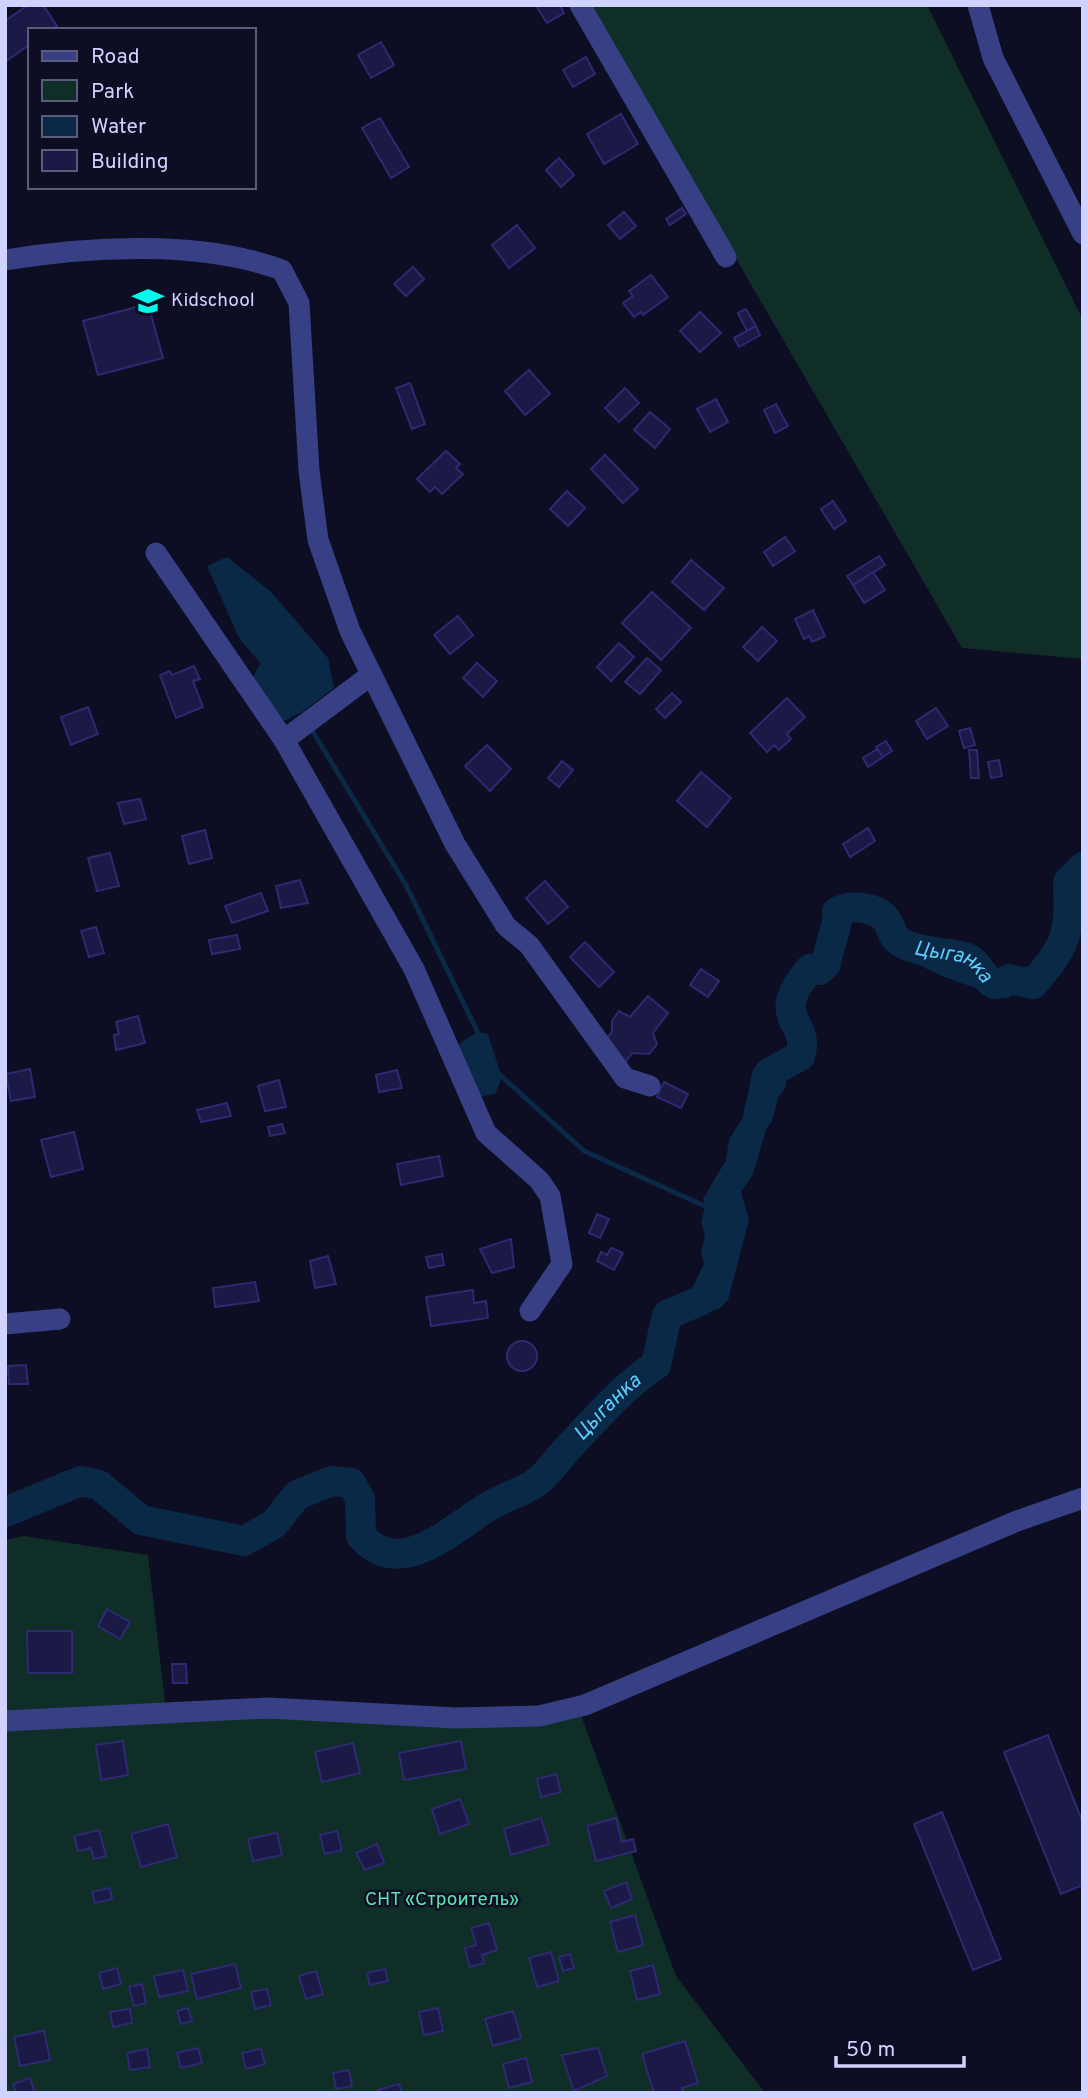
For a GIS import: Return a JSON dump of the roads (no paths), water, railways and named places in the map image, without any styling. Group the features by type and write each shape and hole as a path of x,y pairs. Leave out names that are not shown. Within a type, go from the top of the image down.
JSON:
{"street":[{"path":"580,5 726,257"},
{"path":"978,5 993,58 1083,234"},
{"path":"5,260 37,255 178,248 257,261 282,270 299,303 309,471 318,540 351,631 455,844 506,926 530,945 625,1078 650,1086"},
{"path":"156,553 284,740 414,969 486,1133 540,1180 550,1196 562,1264 530,1311"},
{"path":"284,740 371,675"},
{"path":"5,1324 60,1319"},
{"path":"5,1721 268,1708 456,1718 539,1716 585,1705 1017,1521 1083,1498"}],"water":[{"path":"227,557 271,592 328,658 334,688 302,712 284,721 251,681 260,663 239,638 207,566"},
{"path":"904,942 978,959 991,967 1000,978 1005,991 980,989 931,971 895,949"},
{"path":"788,985 805,997 801,1025 789,1032 782,1030 777,1018 780,1002"},
{"path":"477,1032 488,1034 502,1078 495,1094 477,1097 456,1046"},
{"path":"758,1066 786,1079 786,1086 772,1108 772,1121 766,1130 753,1174 741,1192 749,1220 728,1300 719,1309 673,1318 667,1315 669,1310 688,1305 693,1286 704,1264 701,1253 705,1235 701,1222 705,1208 703,1199 726,1160 729,1140 743,1117 753,1069"}],"waterway":[{"path":"310,727 406,885 480,1037"},
{"name":"Цыганка","path":"759,1112 769,1073 800,1056 802,1044 793,1018 792,999 797,986 810,969 819,970 826,964 837,912 854,907 874,911 884,917 898,940 910,947 966,957 994,984 1004,983 1009,979 1033,984 1060,948 1067,927 1068,882 1083,867"},
{"path":"499,1074 584,1151 709,1208"},
{"name":"Цыганка","path":"5,1512 81,1481 99,1485 141,1520 244,1541 274,1524 297,1495 332,1481 351,1483 360,1499 361,1536 376,1548 392,1553 408,1553 440,1539 492,1504 538,1481 609,1404 656,1365 667,1315 702,1300"}],"place":[{"name":"Kidschool","path":"148,301"}],"park label":[{"name":"СНТ «Строитель»","path":"442,1900"}]}
